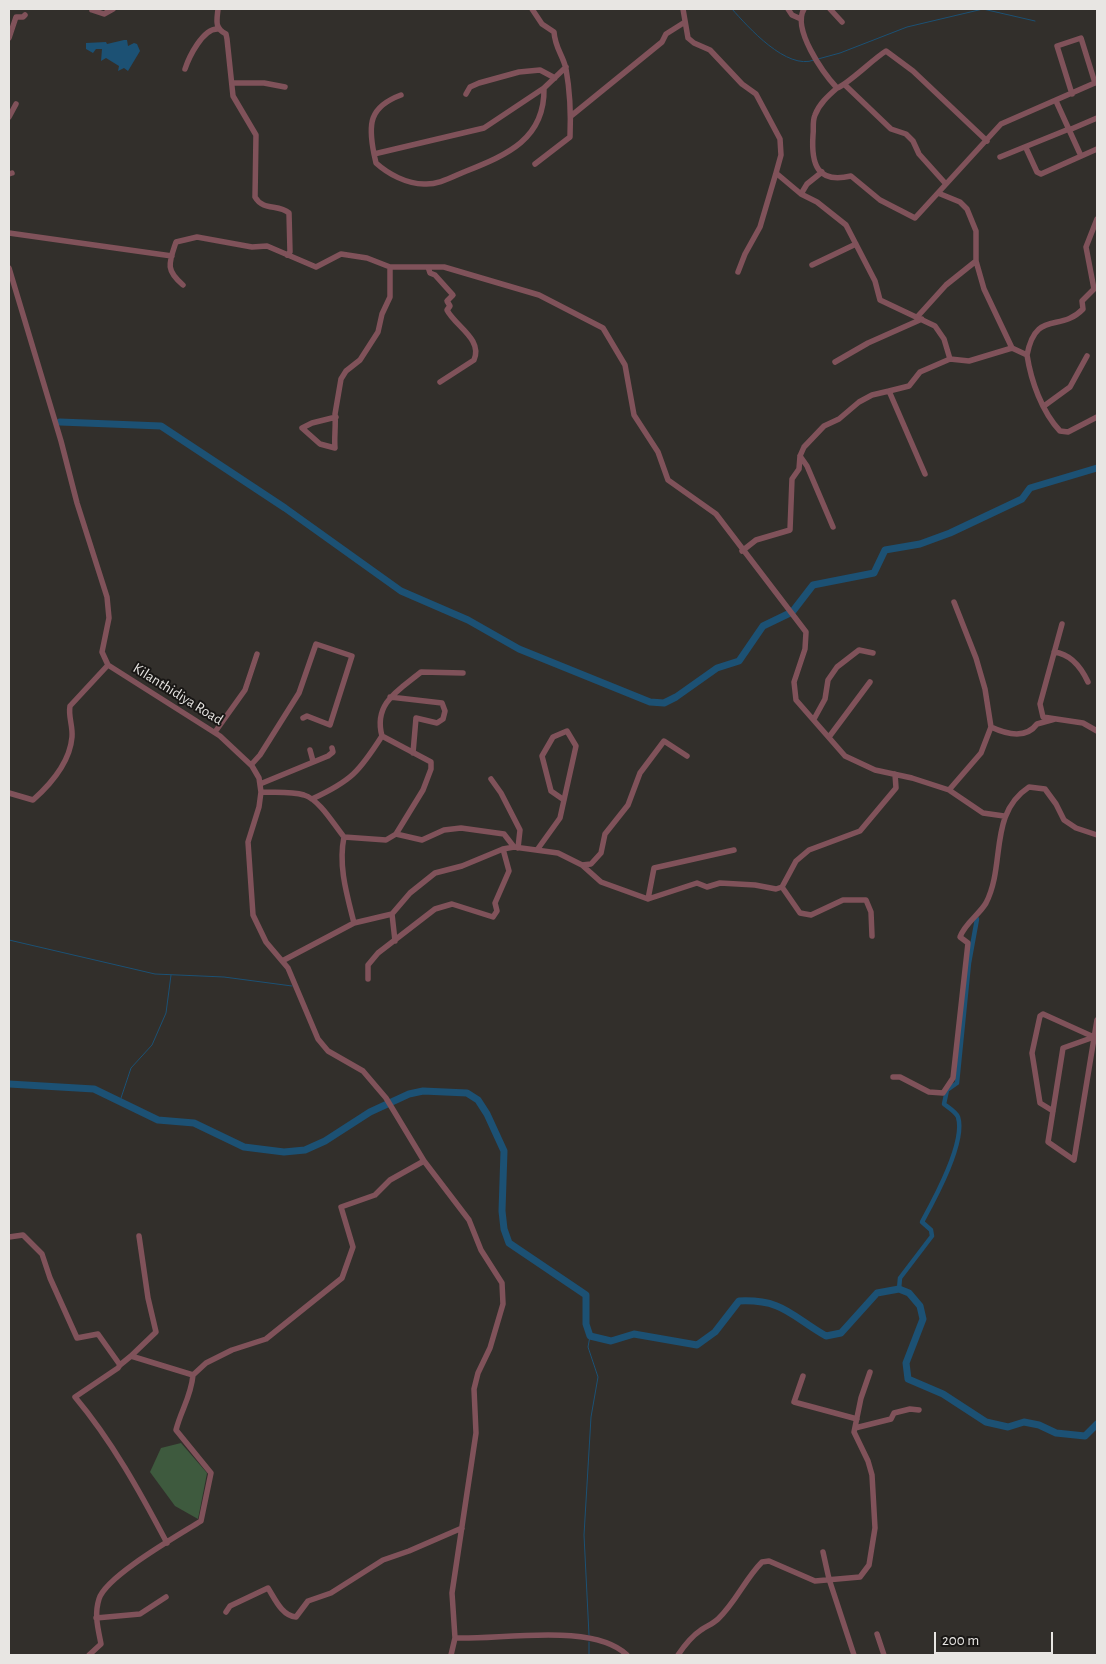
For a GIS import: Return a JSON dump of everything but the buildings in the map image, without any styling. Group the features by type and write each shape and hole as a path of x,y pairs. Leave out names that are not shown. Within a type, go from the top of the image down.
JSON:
{"street":[{"path":"92,10 104,14 113,9"},
{"path":"218,9 218,29"},
{"path":"532,9 542,24 554,32 554,43 566,67 571,116 570,137 535,164"},
{"path":"683,9 688,38 694,43 710,50 742,84 756,94 780,139 780,155 776,173 760,227 745,254 738,272"},
{"path":"788,9 792,15 801,19"},
{"path":"804,9 801,19 808,46 837,88"},
{"path":"830,9 842,22"},
{"path":"9,38 16,17 25,15"},
{"path":"571,116 662,42 666,34 685,22"},
{"path":"184,69 191,51 209,32 218,29"},
{"path":"218,29 226,34 236,103 250,121 256,135 255,197 262,206 284,210 289,213 290,252 287,255"},
{"path":"987,141 913,71 886,51 865,66 845,85 837,88 818,108 814,118 813,158 815,166 832,178 851,176 880,200 915,218 945,183 987,141 1001,124 1072,94 1096,82 1081,38 1057,46 1072,94"},
{"path":"374,154 484,128 544,88 566,67"},
{"path":"466,94 470,87 510,74 540,70 554,78"},
{"path":"232,83 285,87"},
{"path":"845,85 891,129 906,134 913,141 919,154 945,183"},
{"path":"401,95 380,107 374,117 370,128 376,163 386,172 423,185 437,183 511,151 529,136 543,112 544,88"},
{"path":"1056,101 1081,156"},
{"path":"9,117 16,104"},
{"path":"1000,157 1097,118"},
{"path":"1026,148 1037,172 1041,174 1097,149"},
{"path":"801,194 807,184 822,172"},
{"path":"776,173 801,194 817,202 846,225 875,281 880,300 920,318 940,331 950,359"},
{"path":"938,193 960,202 967,209 976,231 976,261 984,289 1012,348 1027,355"},
{"path":"1097,219 1086,246 1094,289 1082,301 1083,309 1074,319 1050,322 1039,328 1030,339 1027,355 1029,371 1044,406 1060,431 1068,432 1097,417"},
{"path":"9,233 172,256"},
{"path":"183,285 173,276 169,268 176,242 197,237 252,247 267,246 316,266 341,254 367,258 390,267 444,267 539,295 603,328 625,365 634,415 658,452 668,480 716,514 742,551 806,632 805,648 794,682 796,700 845,756 875,770 949,790 983,813 1004,816"},
{"path":"812,265 856,244"},
{"path":"835,362 868,343 920,318 946,284 976,261"},
{"path":"336,417 312,423 302,428 320,444 335,448 336,417 342,379 346,371 360,360 378,332 382,314 389,303 390,267"},
{"path":"428,267 430,273 435,275 453,296 447,301 450,306 447,310 475,345 476,356 474,360 440,382"},
{"path":"9,268 61,441 77,503 107,597 109,618 102,652 108,665 70,706 71,742 65,759 56,774 34,800 9,793"},
{"path":"742,551 756,540 767,535 790,530 792,479 798,469 804,447 824,426 839,419 859,402 872,395 909,386 920,372 950,359 969,361 1012,348"},
{"path":"1044,406 1070,387 1087,356"},
{"path":"889,391 925,474"},
{"path":"800,456 807,466 833,527"},
{"path":"949,790 982,753 991,727 985,689 954,602"},
{"path":"1062,624 1040,704 1043,717 1083,723 1097,731"},
{"path":"251,765 260,755 299,693 316,644 352,656 330,725 307,716 303,718"},
{"path":"814,720 825,699 828,680 838,667 859,650 873,653"},
{"path":"1054,652 1062,653 1074,661 1088,682"},
{"path":"214,732 245,690 257,654"},
{"name":"Kilanthidiya Road","path":"108,665 214,732 240,752 251,765 260,784 261,792 259,807 248,842 253,915 266,942 284,960 318,1039 328,1051 363,1071 386,1098 424,1161 469,1220 481,1250 498,1275 504,1292 498,1323 490,1348 478,1373 474,1389 476,1433 452,1593 456,1638"},
{"path":"261,792 286,792 305,795 312,799 344,838 386,840 396,834 423,790 431,769 431,762 382,736 379,725 384,702 421,672 463,673"},
{"path":"829,737 870,682"},
{"path":"390,697 442,703 445,711 442,719 437,723 416,718 413,753"},
{"path":"991,727 1006,734 1026,732 1034,730 1038,724 1058,718"},
{"path":"537,850 560,818 564,800 576,746 567,731 553,737 542,756 551,792 564,800"},
{"path":"312,799 342,785 364,765 382,736"},
{"path":"582,865 591,864 601,853 605,834 628,805 640,773 664,740 687,756"},
{"path":"260,784 328,756 333,752 332,748"},
{"path":"310,750 312,761"},
{"path":"284,960 354,923 392,914 410,893 435,873 462,866 503,849 516,847 558,853 582,865 601,882 648,899 697,883 707,887 720,883 755,885 776,889 782,887 796,861 809,850 860,831 896,788 895,774"},
{"path":"491,779 501,793 520,830 516,847"},
{"path":"893,1077 900,1077 928,1092 942,1093 953,1078 968,943 960,937 985,903 995,876 1004,816 1019,794 1029,787 1044,789 1056,804 1064,820 1076,828 1097,835"},
{"path":"396,834 422,840 444,830 461,828 504,834 516,847"},
{"path":"344,838 341,850 344,884 354,923"},
{"path":"368,979 368,965 378,953 434,909 452,904 493,917 497,911 495,903 509,871 503,849"},
{"path":"648,899 654,868 734,850"},
{"path":"782,887 800,913 811,915 843,900 866,900 871,912 872,936"},
{"path":"392,914 395,941"},
{"path":"1053,1111 1040,1103 1035,1082 1032,1053 1040,1016 1044,1014 1095,1038"},
{"path":"1095,1038 1063,1048 1048,1142 1074,1160 1095,1038 1097,1020"},
{"path":"89,1655 101,1644 96,1618 99,1596 114,1579 201,1521 211,1473 176,1430 192,1391 193,1375 206,1363 232,1350 266,1339 342,1278 353,1247 341,1207 375,1195 390,1180 424,1161"},
{"path":"9,1237 23,1235 42,1254 50,1278 77,1338 98,1334 120,1364"},
{"path":"139,1236 148,1298 156,1332 120,1364 118,1368 75,1397 92,1418 128,1472 167,1543"},
{"path":"131,1356 193,1375"},
{"path":"678,1655 700,1631 718,1620 735,1600 752,1572 762,1562 769,1561 816,1581 860,1577 869,1565 875,1528 872,1474 854,1432 870,1372"},
{"path":"802,1376 794,1402 857,1419"},
{"path":"855,1428 891,1419 894,1413 910,1409 919,1410"},
{"path":"226,1612 230,1606 268,1588 284,1612 289,1617 296,1617 308,1601 331,1593 383,1560 462,1528"},
{"path":"823,1552 828,1579 854,1655"},
{"path":"96,1618 140,1614 166,1597"},
{"path":"450,1655 456,1638 477,1639 532,1634 607,1641 626,1655"},
{"path":"877,1634 884,1655"}],"green space":[{"path":"181,1443 207,1473 198,1519 175,1506 150,1472 161,1448"}],"water":[{"path":"127,40 128,46 134,43 137,44 140,51 128,71 124,68 118,71 119,66 106,58 101,61 102,49 96,49 93,53 86,49 86,43 106,42 107,44"}],"waterway":[{"path":"732,9 758,36 780,53 803,62 814,60"},
{"path":"818,59 840,53 907,27 983,9 1035,21"},
{"path":"60,422 161,426 285,508 401,591 468,620 519,649 650,702 664,703 676,697 717,668 739,661 763,626 790,613"},
{"path":"793,611 813,585 874,573 885,550 920,544 950,533 1022,499 1030,488 1097,468"},
{"path":"899,1289 900,1278 932,1236 931,1230 922,1222 948,1171 957,1141 958,1117 944,1104 947,1090 957,1083 969,963 977,919"},
{"path":"9,940 155,974 224,977 292,986"},
{"path":"120,1101 131,1068 152,1045 166,1013 171,975"},
{"path":"9,1084 94,1089 158,1120 194,1123 244,1147 284,1152 305,1150 325,1141 370,1112 409,1094 423,1091 467,1093 478,1100 487,1114 504,1151 502,1211 504,1229 509,1243 586,1295 586,1324 590,1336 611,1341 634,1334 697,1345 715,1332 739,1301 754,1301 777,1306 826,1336 841,1333 877,1293 899,1289 909,1293 920,1306 923,1319 906,1363 908,1379 943,1394 986,1422 1008,1427 1024,1422 1039,1425 1056,1433 1085,1436 1097,1424"},
{"path":"589,1635 584,1535 591,1417 598,1377 588,1347 590,1336"},
{"path":"589,1642 589,1655"}]}
